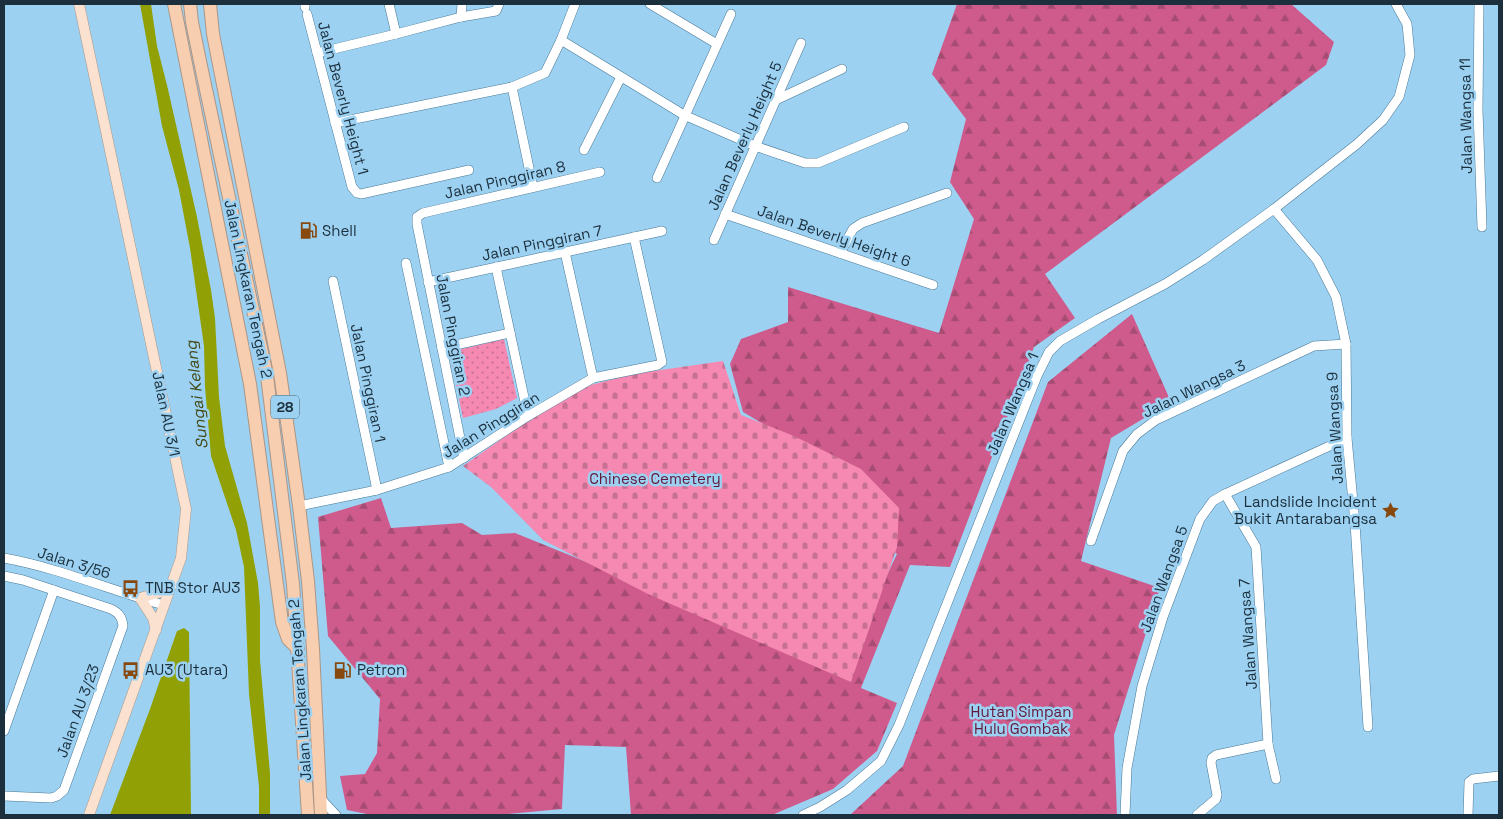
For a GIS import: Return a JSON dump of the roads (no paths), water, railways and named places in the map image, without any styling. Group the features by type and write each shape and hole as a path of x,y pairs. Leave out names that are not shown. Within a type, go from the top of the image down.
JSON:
{"highway":[{"path":"174,4 250,384 282,622 288,639 298,649"},
{"name":"Jalan Lingkaran Tengah 2","path":"190,4 201,66 267,376 293,584 308,815"},
{"name":"Jalan Lingkaran Tengah 2","path":"210,4 213,34 280,373 299,506 308,581 313,649 321,815"}],"main road":[{"name":"Jalan AU 3/1","path":"79,4 186,509 181,558 89,815"},
{"path":"156,630 153,618 140,598 161,592 170,587"}],"street":[{"path":"389,4 396,34"},
{"path":"461,16 462,4"},
{"path":"317,54 461,16 496,11 499,4"},
{"path":"335,123 512,86 545,73 561,40 575,4"},
{"path":"650,4 717,44"},
{"name":"Jalan Wangsa 1","path":"803,815 847,790 880,761 899,725 1037,376 1049,352 1076,332 1165,284 1203,260 1274,209 1357,144 1384,120 1399,97 1410,55 1407,24 1396,4"},
{"name":"Jalan Wangsa 11","path":"1479,4 1478,110 1482,227"},
{"name":"Jalan Beverly Height 1","path":"306,8 352,187 357,193 361,194 469,170"},
{"path":"657,178 684,115 732,14"},
{"path":"561,40 684,115 755,146 805,163 818,162 904,127"},
{"name":"Jalan Beverly Height 5","path":"714,240 801,43"},
{"path":"776,100 842,70"},
{"path":"584,150 620,77"},
{"path":"512,86 533,187"},
{"name":"Jalan Pinggiran 8","path":"418,217 423,213 600,172"},
{"path":"840,253 852,229 862,223 947,193"},
{"name":"Jalan Wangsa 9","path":"1274,209 1317,260 1336,297 1346,344 1347,438 1356,523 1368,727"},
{"name":"Jalan Beverly Height 6","path":"725,214 933,285"},
{"name":"Jalan Pinggiran 2","path":"418,217 417,224 428,282 464,458"},
{"name":"Jalan Pinggiran 7","path":"428,282 662,231"},
{"name":"Jalan Pinggiran","path":"299,506 377,490 450,468 528,416 593,378 658,365 662,362 634,237"},
{"path":"565,252 593,378"},
{"name":"Jalan Pinggiran 2","path":"406,263 450,468"},
{"path":"496,267 528,416"},
{"name":"Jalan Pinggiran 1","path":"332,280 377,490"},
{"path":"442,348 510,333"},
{"name":"Jalan Wangsa 3","path":"1091,541 1122,451 1143,429 1156,420 1314,346 1346,344"},
{"name":"Jalan Wangsa 5","path":"1125,815 1126,768 1142,686 1163,616 1200,519 1213,501 1225,494 1347,438"},
{"name":"Jalan Wangsa 7","path":"1225,494 1256,547 1268,744 1276,779"},
{"name":"Jalan 3/56","path":"4,558 63,572 164,605"},
{"path":"4,576 54,590 4,731"},
{"name":"Jalan AU 3/23","path":"4,796 51,798 64,790 123,626 118,612 54,590"},
{"path":"1197,815 1216,799 1212,758 1216,755 1268,744"},
{"path":"1468,815 1469,782 1472,779 1499,776"},
{"path":"320,798 336,815"}],"place":[{"name":"Shell","path":"308,231"},
{"name":"Landslide Incident Bukit Antarabangsa","path":"1391,511"},
{"name":"TNB Stor AU3","path":"131,588"},
{"name":"AU3 (Utara)","path":"131,670"},
{"name":"Petron","path":"343,670"}],"water label":[{"name":"Sungai Kelang","path":"196,395"}],"park label":[{"name":"Chinese Cemetery","path":"655,479"},
{"name":"Hutan Simpan Hulu Gombak","path":"1021,720"}]}
